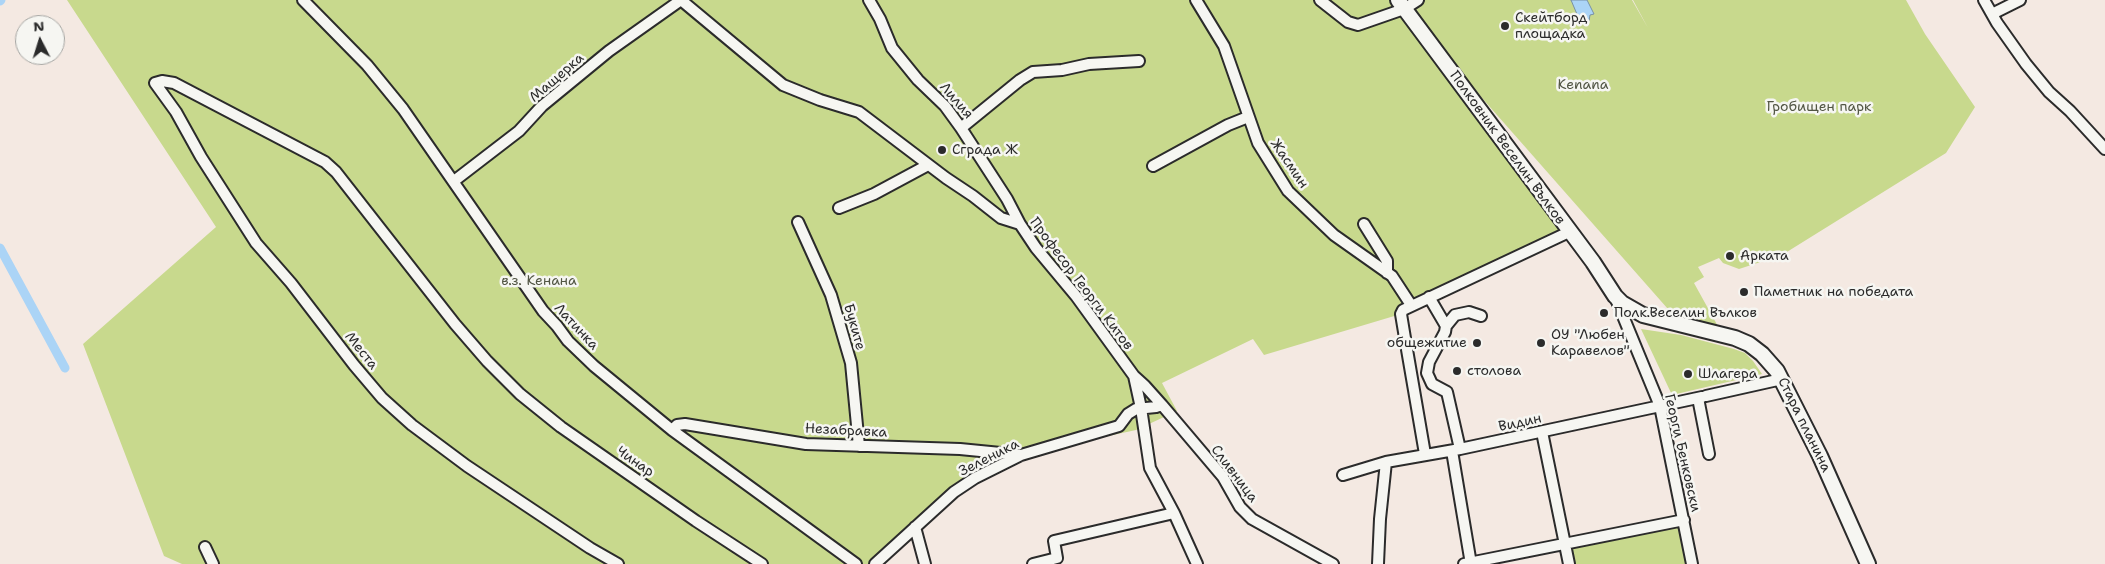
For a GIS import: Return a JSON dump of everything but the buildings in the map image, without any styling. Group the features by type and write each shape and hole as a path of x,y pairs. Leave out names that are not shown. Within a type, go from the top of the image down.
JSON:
{"main road":[{"name":"Полковник Веселин Вълков","path":"1401,4 1593,262 1615,296"},
{"name":"Стара планина","path":"1615,296 1628,308 1643,315 1720,333 1750,344 1762,354 1782,379 1820,456 1868,564"}],"street":[{"name":"Латинка","path":"303,0 367,65 403,109 543,312 568,340 594,366 672,430 856,564"},
{"name":"Мащерка","path":"454,181 520,131 542,106 609,51 681,0"},
{"name":"Професор Георги Китов","path":"681,0 783,85 820,100 859,112 1001,218 1020,224 1036,248 1076,296 1134,376"},
{"name":"Лилия","path":"868,0 880,19 892,48 901,61 945,106 1007,198 1020,224"},
{"name":"Жасмин","path":"1196,0 1224,46 1258,143 1288,191 1334,236 1387,273 1398,283 1411,305"},
{"path":"1320,0 1348,22 1358,26 1401,4 1418,0"},
{"path":"1984,0 2015,50 2049,92 2070,111 2105,149"},
{"path":"1992,14 2020,0"},
{"path":"961,128 1020,80 1033,72 1062,70 1089,64 1139,60"},
{"name":"Чинар","path":"155,83 162,81 174,84 311,154 336,172 438,304 499,374 520,394 561,427 696,521 762,564"},
{"name":"Места","path":"155,83 176,112 201,157 256,242 382,398 412,425 467,466 590,548 618,564"},
{"path":"1153,166 1248,116"},
{"path":"839,208 874,194 928,165"},
{"name":"Буките","path":"798,222 831,295 851,363 859,446"},
{"path":"1364,224 1387,261 1387,273"},
{"path":"1425,454 1402,319 1403,310 1569,232"},
{"name":"Георги Бенковски","path":"1615,296 1660,406 1692,564"},
{"path":"1429,297 1446,326"},
{"path":"1481,316 1469,312 1456,315 1446,326 1445,332 1429,362 1427,373 1432,384 1447,392 1456,450 1469,564 1684,520"},
{"path":"1134,376 1150,468 1174,513 1196,564"},
{"name":"Сливница","path":"1134,376 1162,404 1223,478 1240,506 1252,519 1333,564"},
{"name":"Видин","path":"1343,475 1386,462 1542,432 1782,379"},
{"path":"1702,397 1709,454"},
{"name":"Зеленика","path":"875,564 954,492 975,478 1021,455 1119,426 1132,410 1156,408 1162,404"},
{"name":"Незабравка","path":"672,430 677,426 685,424 806,444 960,449 1021,455"},
{"path":"1542,432 1569,564"},
{"path":"1378,564 1380,519 1386,462"},
{"path":"1033,564 1058,558 1054,541 1174,513"},
{"path":"915,527 924,564"},
{"path":"205,547 213,564"}],"green space":[{"name":"в.з. Кенана","path":"67,0 1632,0 1648,28 1633,0 1906,0 1925,34 1975,107 1946,153 1782,255 1739,269 1723,263 1719,258 1698,267 1704,277 1694,283 1720,330 1675,317 1408,14 1569,232 1401,314 1264,355 1253,339 1162,383 1177,411 1136,430 1021,455 975,478 875,564 182,564 164,556 83,344 216,227"},
{"path":"1641,329 1681,335 1745,353 1762,374 1672,395"},
{"path":"1679,524 1686,564 1572,564 1568,547"}],"water":[{"path":"1571,0 1587,0 1594,14 1590,15 1589,21 1585,21 1582,18 1579,19"}],"waterway":[{"path":"0,248 65,368"}],"place":[{"name":"Скейтборд площадка","path":"1505,26"},
{"name":"Сграда Ж","path":"942,150"},
{"name":"Арката","path":"1730,256"},
{"name":"Паметник на победата","path":"1744,292"},
{"name":"Полк.Веселин Вълков","path":"1604,313"},
{"name":"общежитие","path":"1477,343"},
{"name":"ОУ \"Любен Каравелов\"","path":"1541,343"},
{"name":"столова","path":"1457,371"},
{"name":"Шлагера","path":"1688,374"}],"park label":[{"name":"Kenana","path":"1583,85"},
{"name":"Гробищен парк","path":"1819,107"}]}
